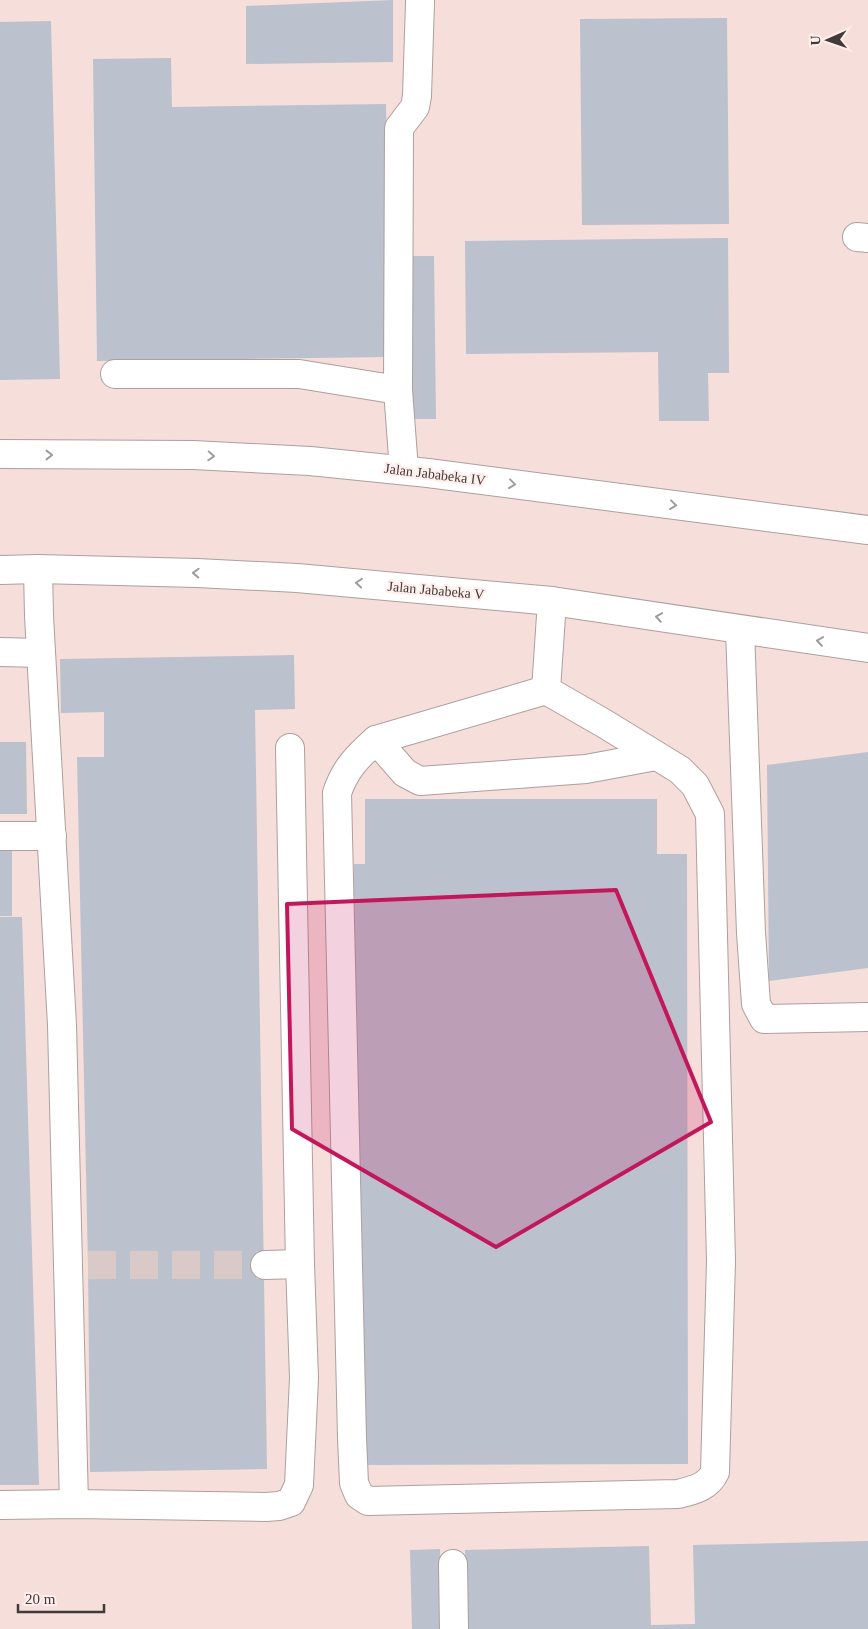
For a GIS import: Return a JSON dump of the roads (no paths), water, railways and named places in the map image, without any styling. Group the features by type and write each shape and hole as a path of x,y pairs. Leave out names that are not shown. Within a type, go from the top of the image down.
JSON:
{"street":[{"path":"404,470 398,390 399,128 412,111 417,96 420,2"},
{"path":"115,374 299,374 398,390"},
{"name":"Jalan Jababeka IV","path":"0,454 193,455 310,461 404,470 868,530"},
{"path":"38,569 62,1025 79,1265 74,1504"},
{"name":"Jalan Jababeka V","path":"0,570 38,569 197,573 298,578 552,601 868,648"},
{"path":"546,690 552,601"},
{"path":"740,630 751,933 756,1004 764,1019 868,1017"},
{"path":"0,652 41,653"},
{"path":"546,690 680,770 695,785 710,814 721,1261 715,1472 709,1482 702,1487 678,1494 368,1501 359,1495 354,1483 353,1456 337,793 342,778 354,760 376,740 546,690"},
{"path":"376,740 405,773 420,781 586,769 656,756"},
{"path":"0,1505 74,1504 266,1508 291,1502 299,1485 304,1378 290,748"},
{"path":"0,836 52,836"},
{"path":"265,1265 300,1264"},
{"path":"453,1564 454,1629"}],"tunnel":[{"path":"88,1265 265,1265"}]}
